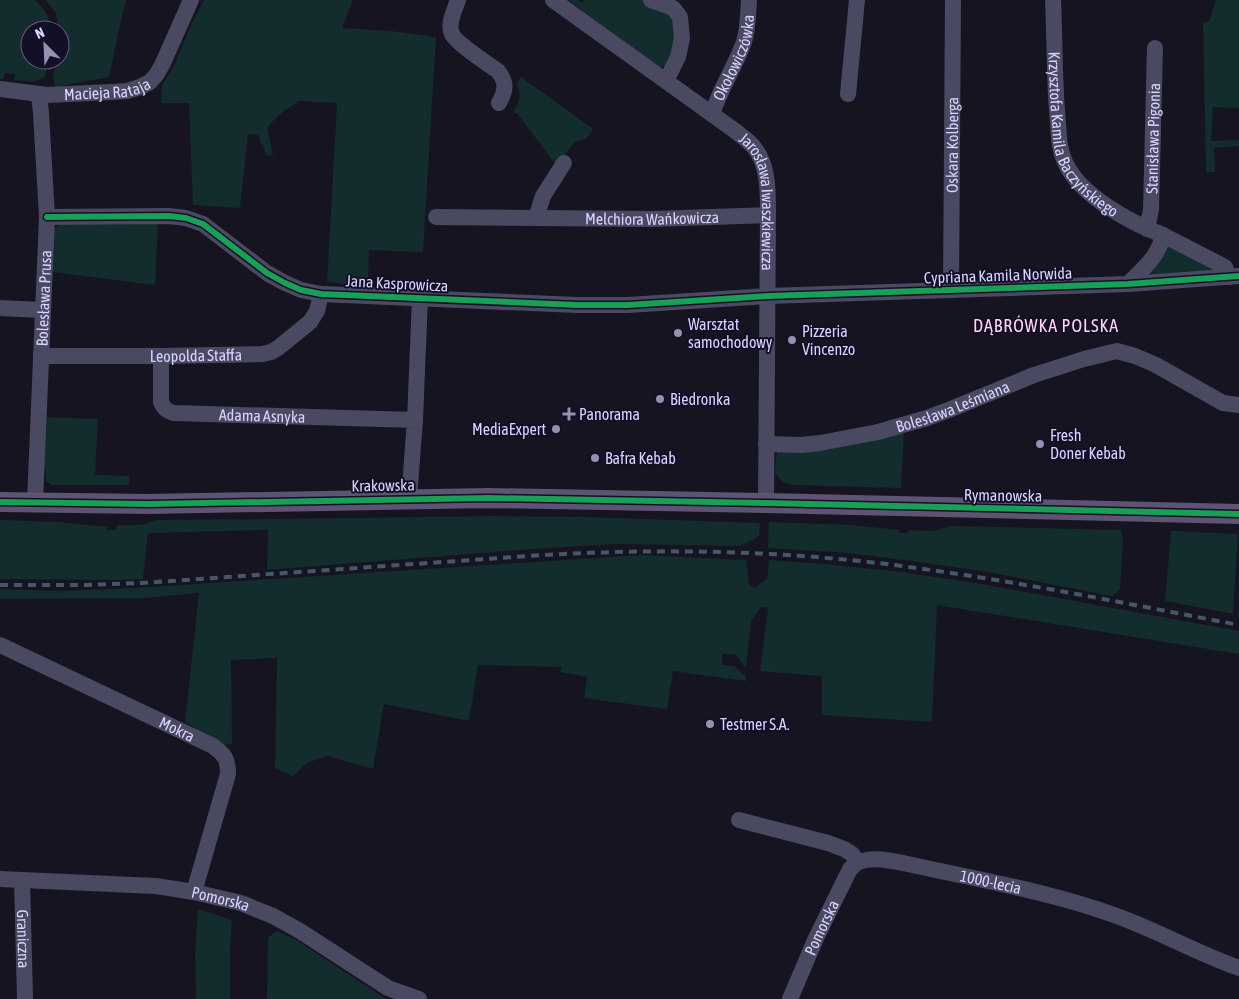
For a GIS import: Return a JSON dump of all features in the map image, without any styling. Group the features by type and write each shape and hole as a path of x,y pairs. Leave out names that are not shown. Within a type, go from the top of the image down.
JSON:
{"main road":[{"name":"Krakowska","path":"0,502 148,504 409,499 566,499 766,503"},
{"name":"Rymanowska","path":"766,503 1239,514"}],"street":[{"name":"Macieja Rataja","path":"0,89 47,95 127,91 140,87 150,82 157,74 191,0"},
{"path":"458,0 451,22 452,34 461,44 502,76 505,85 504,93 499,103"},
{"name":"Jarosława Iwaszkiewicza","path":"553,0 734,130 753,146 761,160 766,173 768,190 766,503"},
{"path":"651,0 674,4 680,18 682,38 678,57 666,81"},
{"name":"Okołowiczówka","path":"712,114 744,42 749,0"},
{"path":"848,94 857,0"},
{"name":"Oskara Kolberga","path":"951,290 953,0"},
{"name":"Krzysztofa Kamila Baczyńskiego","path":"1053,0 1056,105 1060,145 1071,173 1080,184 1103,203 1147,229 1225,266 1234,277"},
{"name":"Stanisława Pigonia","path":"1147,229 1151,210 1155,48"},
{"name":"Bolesława Prusa","path":"35,502 47,217 39,95"},
{"path":"536,218 543,196 564,163"},
{"name":"Melchiora Wańkowicza","path":"436,217 652,218 768,215"},
{"name":"Jana Kasprowicza","path":"47,217 169,216 186,218 203,224 260,268 285,283 301,290 321,294 578,305 620,305 768,296"},
{"path":"1128,284 1157,252 1161,246 1163,235"},
{"name":"Cypriana Kamila Norwida","path":"768,296 1128,284 1234,277"},
{"name":"Leopolda Staffa","path":"41,356 255,355 271,352 310,322 317,311 321,294"},
{"path":"409,499 416,420 420,298"},
{"path":"0,308 42,310"},
{"name":"Bolesława Leśmiana","path":"766,444 801,445 820,443 878,432 935,415 1034,375 1084,358 1117,351 1156,365 1223,403 1239,404"},
{"name":"Adama Asnyka","path":"161,356 161,402 164,409 169,412 416,420"},
{"name":"Mokra","path":"0,645 213,746 227,760 228,774 194,892"},
{"path":"739,820 828,843 852,854 858,862"},
{"name":"1000-lecia","path":"858,862 871,859 903,863 1044,894 1117,916 1239,968"},
{"name":"Pomorska","path":"790,999 843,882 850,869 858,862"},
{"name":"Pomorska","path":"0,879 156,886 194,892 241,904 273,916 308,935 388,988 419,999"},
{"name":"Graniczna","path":"22,880 25,999"}],"green space":[{"path":"0,0 35,0 42,7 49,20 20,20 20,70 46,70 45,77 33,82 14,80 15,74 5,73 3,79 0,79"},
{"path":"45,0 126,0 109,77 55,87 53,77 55,70 70,70 70,20 57,20 56,13"},
{"path":"204,0 353,0 342,28 390,31 436,37 423,252 369,250 368,287 327,282 337,103 299,101 280,114 267,127 273,155 267,156 258,135 248,134 240,208 193,205 189,103 161,103 162,85 175,64 190,27"},
{"path":"568,0 578,0 582,3 584,0 643,0 669,11 672,15 676,43 666,66 657,68"},
{"path":"1216,0 1239,0 1239,108 1213,107 1211,141 1239,140 1239,146 1214,148 1215,172 1206,172 1203,22 1209,22"},
{"path":"521,77 593,129 586,139 575,142 556,165 517,113 513,113 520,99 517,83"},
{"path":"158,223 155,285 52,272 54,229 59,225"},
{"path":"1166,244 1218,271 1148,274"},
{"path":"42,417 98,419 95,475 129,476 130,482 127,485 52,485 46,481 46,471 43,464"},
{"path":"904,432 901,488 792,485 783,482 775,473 777,450"},
{"path":"496,516 760,523 759,536 741,546 615,544 267,570 268,530 148,533 143,579 0,579 0,520 58,522 107,527 107,530 116,530 117,525 142,525 156,520"},
{"path":"769,522 852,525 899,530 900,533 908,533 909,530 932,531 951,526 1121,530 1123,538 1120,590 1112,596 988,572 925,563 850,553 768,548"},
{"path":"1171,531 1238,534 1233,614 1165,601"},
{"path":"641,555 746,560 749,584 754,588 767,579 769,560 901,572 976,583 1239,631 1239,654 937,605 932,722 822,715 822,676 760,671 768,608 761,607 751,622 746,668 735,654 722,654 722,665 734,666 746,677 746,681 673,671 667,709 584,698 587,677 560,672 562,667 478,665 469,721 384,704 373,769 327,756 307,763 293,776 275,768 277,658 231,660 232,744 221,745 185,722 199,593 146,598 0,599 0,589 59,591 134,588"},
{"path":"198,909 232,920 230,999 196,999 195,954"},
{"path":"276,931 295,939 386,999 267,999 268,938"}],"railway":[{"path":"0,585 142,583 582,553 661,551 741,553 820,557 908,567 1050,589 1239,625"}],"cycle path":[{"path":"47,217 169,216 186,218 203,224 267,273 301,290 321,294 577,305 628,305 768,296 1128,284 1239,276"},
{"path":"0,502 148,504 489,498 1239,514"}],"place":[{"name":"Warsztat samochodowy","path":"678,333"},
{"name":"Pizzeria Vincenzo","path":"792,340"},
{"name":"Biedronka","path":"660,399"},
{"name":"Panorama","path":"569,414"},
{"name":"MediaExpert","path":"556,429"},
{"name":"Fresh Doner Kebab","path":"1040,444"},
{"name":"Bafra Kebab","path":"595,458"},
{"name":"Testmer S.A.","path":"710,724"}],"district":[{"name":"DĄBRÓWKA POLSKA","path":"1046,325"}]}
